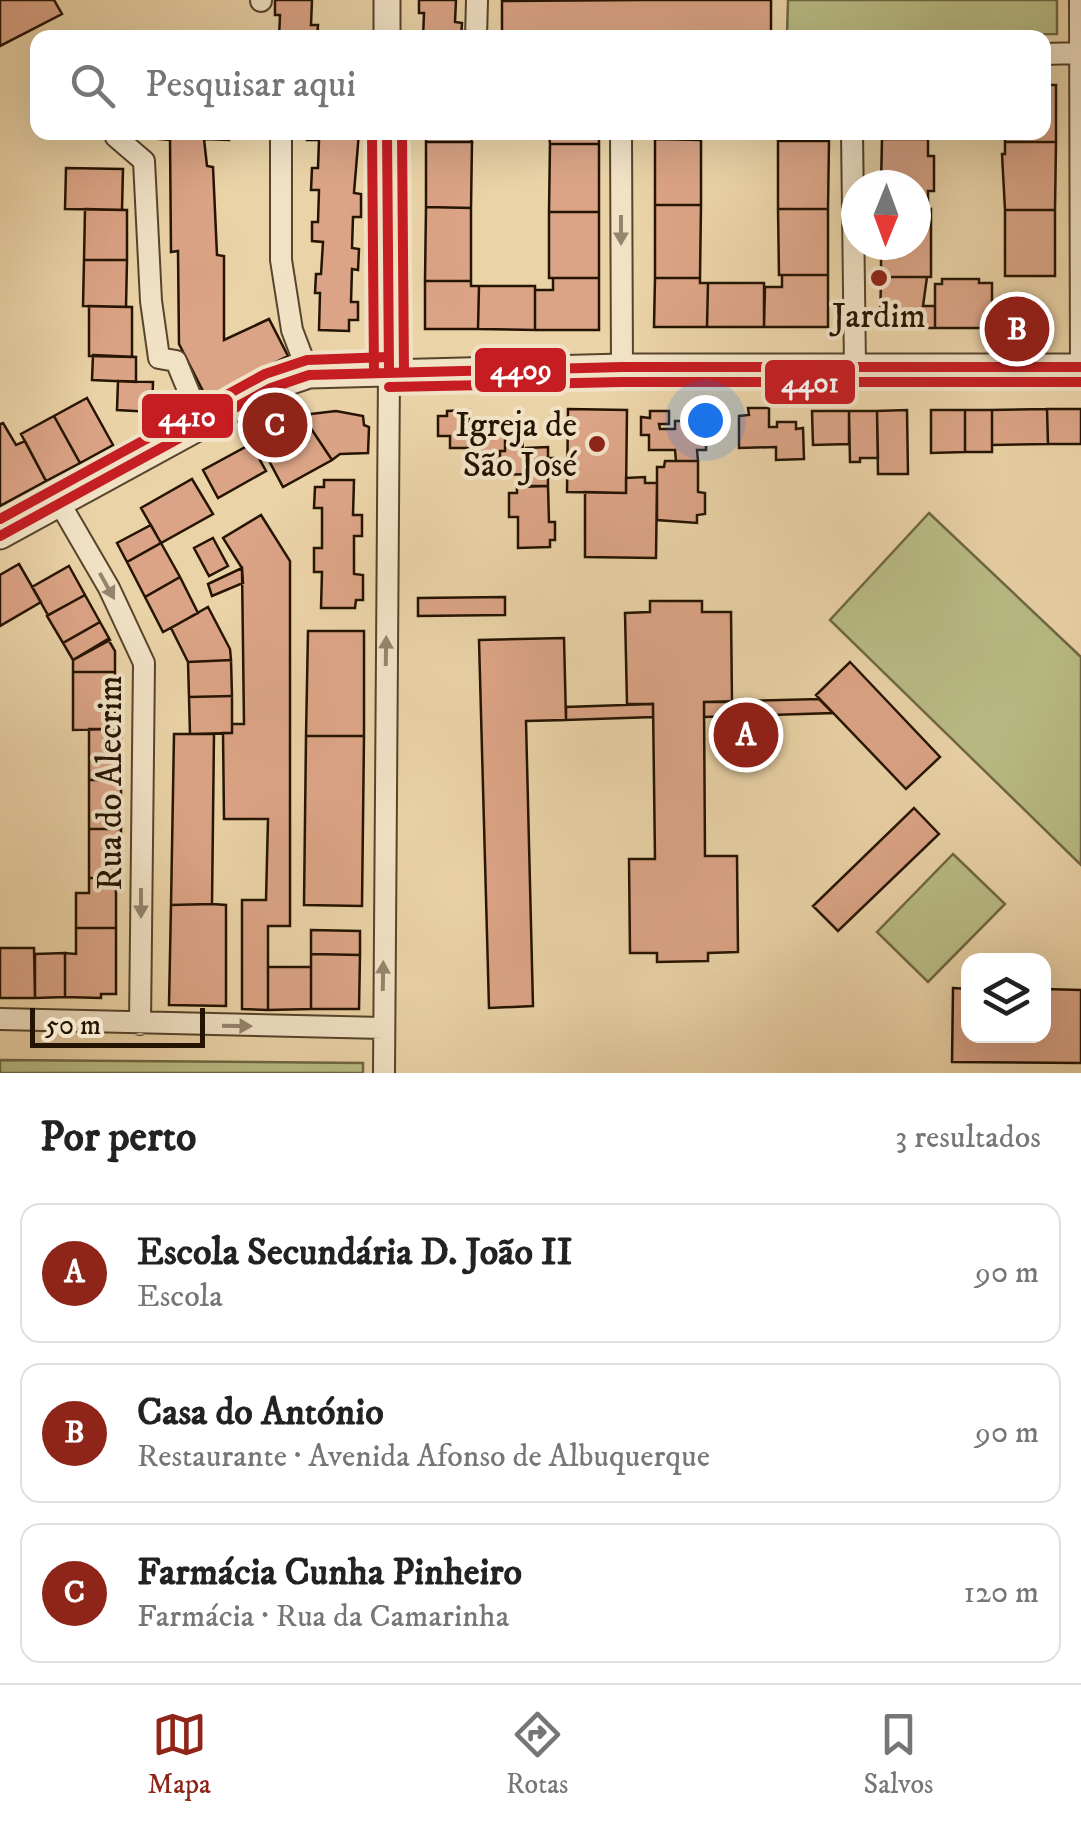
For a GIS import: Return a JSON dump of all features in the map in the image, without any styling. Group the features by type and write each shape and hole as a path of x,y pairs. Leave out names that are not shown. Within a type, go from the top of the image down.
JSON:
{"street":[{"path":"387,0 387,30"},
{"path":"476,0 476,30"},
{"path":"0,536 270,388 309,376 622,367 1081,367 1080,0"},
{"path":"1051,54 1080,53"},
{"path":"120,140 144,161 151,301 160,358 176,361 202,424"},
{"path":"281,140 281,260 292,330 309,376"},
{"path":"384,1073 387,140"},
{"path":"621,140 622,367"},
{"path":"852,140 854,367"},
{"name":"Rua do Alecrim","path":"59,502 109,588 144,664 140,1024"},
{"path":"0,1018 383,1028"}],"green space":[{"path":"788,0 1057,0 1057,34 1051,34 1051,30 787,30"},
{"path":"929,513 1081,657 1081,865 830,620"},
{"path":"953,854 1005,904 928,982 877,932"},
{"path":"0,1060 363,1063 363,1073 0,1073"}],"building":[{"path":"0,0 54,0 62,14 0,46"},
{"path":"275,0 312,0 311,25 318,25 318,30 279,30 280,15 275,15"},
{"path":"419,0 456,0 455,22 462,23 462,30 423,30 424,13 419,13"},
{"path":"771,0 771,30 502,30 502,1"},
{"path":"1051,85 1056,85 1056,142 1005,142 1051,140"},
{"path":"170,140 204,140 207,166 213,167 217,255 224,256 224,340 269,319 288,356 206,397 179,344 178,251 171,252"},
{"path":"319,140 358,140 354,193 361,194 361,217 353,217 352,248 359,249 358,270 352,269 351,302 358,302 358,320 349,320 349,331 319,330 320,293 315,293 323,242 312,241 312,222 318,222 319,190 311,190 312,168 318,168"},
{"path":"471,140 472,142 426,142"},
{"path":"550,140 599,140 599,144 550,144"},
{"path":"655,140 701,140 701,205 655,205"},
{"path":"882,140 928,140 928,156 934,156 934,191 931,170 881,170"},
{"path":"778,141 829,141 828,209 778,209"},
{"path":"426,142 472,142 471,208 426,207"},
{"path":"1005,142 1056,142 1055,210 1005,210"},
{"path":"550,144 599,144 599,212 549,212"},
{"path":"66,168 123,169 122,210 65,209"},
{"path":"655,205 701,205 700,278 655,278"},
{"path":"426,207 471,208 471,281 425,281"},
{"path":"85,209 127,210 127,260 84,260"},
{"path":"778,209 828,209 828,275 779,275"},
{"path":"1005,210 1055,210 1055,276 1005,276"},
{"path":"549,212 599,212 599,278 549,278"},
{"path":"84,260 127,260 126,307 83,306"},
{"path":"881,260 931,260 931,277 881,277"},
{"path":"782,275 828,275 828,327 764,327 765,287 782,287"},
{"path":"881,277 927,277 923,306 935,306 935,328 880,328"},
{"path":"553,278 599,278 599,330 535,330 535,290 553,290"},
{"path":"655,278 700,278 700,283 708,283 707,327 654,327"},
{"path":"942,279 992,283 992,328 935,328 935,284 942,284"},
{"path":"425,281 471,281 471,286 479,286 478,329 425,329"},
{"path":"708,283 764,283 764,327 707,327"},
{"path":"479,286 535,286 535,330 478,329"},
{"path":"89,306 132,307 132,357 89,356"},
{"path":"93,355 136,357 136,382 92,380"},
{"path":"118,381 153,382 152,412 117,410"},
{"path":"87,398 113,445 80,463 54,416"},
{"path":"748,408 769,408 769,427 777,427 777,422 796,422 796,429 803,428 804,459 776,460 776,447 739,448 739,416 749,415"},
{"name":"Igreja de São José","path":"568,409 627,410 626,493 567,492"},
{"path":"1047,409 1081,409 1081,444 1048,444"},
{"path":"1047,409 1048,444 992,445 992,410"},
{"path":"469,410 469,430 475,429 475,422 496,422 496,429 505,429 505,451 500,451 500,462 475,462 474,448 450,448 450,436 438,436 438,416 447,416 447,411"},
{"path":"907,410 908,474 878,474 877,411"},
{"path":"931,410 965,410 965,452 931,453"},
{"path":"965,410 992,410 992,452 965,452"},
{"path":"336,411 363,416 364,425 369,427 368,453 340,454 332,460 302,415"},
{"path":"650,411 669,411 669,424 659,424 660,429 675,429 675,421 698,421 698,429 706,428 706,450 697,450 698,461 676,461 675,450 649,450 649,435 641,435 641,417 650,418"},
{"path":"812,411 849,411 849,444 813,445"},
{"path":"849,411 877,411 878,458 850,462"},
{"path":"302,415 332,460 283,487 259,442"},
{"path":"54,416 80,463 46,481 21,434"},
{"path":"0,424 16,445 25,441 46,481 0,506"},
{"path":"522,435 523,454 526,448 548,447 548,458 557,458 557,473 548,473 548,486 528,486 528,474 500,475 500,451 505,451 505,436"},
{"path":"251,444 266,471 218,498 203,470"},
{"path":"665,461 698,461 698,492 705,493 705,514 697,515 697,523 657,520 657,467 664,467"},
{"path":"645,477 645,483 657,483 656,558 585,557 585,492 626,493 626,478"},
{"path":"192,479 213,514 161,543 141,508"},
{"path":"324,480 354,480 353,515 362,515 362,536 354,536 354,574 363,575 363,600 356,600 355,608 321,608 322,572 314,572 314,548 322,548 322,508 314,508 315,487 324,487"},
{"path":"548,486 549,522 555,522 555,540 550,540 550,547 518,548 518,517 509,517 509,493 517,493 517,487"},
{"path":"261,515 290,561 290,926 268,926 268,1010 242,1009 242,900 266,900 268,819 224,819 223,733 232,733 232,724 244,724 242,568 223,538"},
{"path":"151,525 161,543 127,562 117,543"},
{"path":"213,538 228,566 209,576 194,548"},
{"path":"161,543 180,577 145,597 127,562"},
{"path":"19,564 41,602 0,626 0,575"},
{"path":"69,566 85,595 48,615 32,587"},
{"path":"242,568 243,583 212,596 208,584"},
{"path":"180,577 198,613 163,632 145,597"},
{"path":"85,595 100,622 63,643 47,616"},
{"path":"505,597 505,615 418,616 418,598"},
{"path":"650,601 702,601 702,612 731,612 732,702 704,702 705,856 737,856 738,952 708,953 708,961 657,962 657,953 630,953 629,859 655,859 653,704 627,704 625,613 650,612"},
{"path":"208,607 230,649 231,660 188,662 171,628"},
{"path":"100,622 110,640 73,660 63,643"},
{"path":"308,631 364,631 364,736 306,736"},
{"path":"564,638 566,720 526,721 533,1006 489,1008 479,640"},
{"path":"108,639 115,651 115,672 73,672 73,660"},
{"path":"231,660 232,696 189,697 188,662"},
{"path":"850,662 940,757 906,789 816,695"},
{"path":"73,672 115,672 115,729 73,730"},
{"path":"232,696 232,733 190,734 189,697"},
{"path":"819,699 833,713 704,717 704,702"},
{"path":"653,704 653,717 566,720 566,707"},
{"path":"89,729 121,729 121,780 89,780"},
{"path":"174,734 214,734 212,904 171,905"},
{"path":"306,736 364,736 362,906 304,905"},
{"path":"89,780 121,780 121,829 89,829"},
{"path":"914,808 939,834 838,931 813,906"},
{"path":"89,829 121,829 121,878 89,878"},
{"path":"89,878 116,878 116,928 76,928 76,893 89,893"},
{"path":"171,905 226,905 226,1006 169,1005"},
{"path":"76,928 116,928 116,994 101,994 101,998 65,997 65,953 76,954"},
{"path":"311,930 360,931 360,955 311,954"},
{"path":"0,948 34,948 35,998 0,998"},
{"path":"65,953 65,997 35,998 35,954"},
{"path":"311,954 360,955 359,1009 311,1009"},
{"path":"268,967 311,967 311,1009 268,1010"},
{"path":"953,988 961,989 961,1043 1051,1043 1051,989 1081,990 1081,1063 952,1062"}],"transit line":[{"name":"4401","path":"372,140 374,372"},
{"name":"4409","path":"387,140 389,372"},
{"name":"4410","path":"402,140 404,372"},
{"name":"4410","path":"0,519 265,374 307,360 388,357"},
{"name":"4409","path":"0,536 271,388 309,375 622,367 1081,367"},
{"name":"4401","path":"389,387 622,382 1081,382"}],"place":[{"name":"Jardim","path":"879,278"},
{"name":"Casa do António","path":"1017,329"},
{"name":"Farmácia Cunha Pinheiro","path":"275,425"},
{"name":"Igreja de São José","path":"597,444"},
{"name":"Escola Secundária D. João II","path":"746,735"}]}
